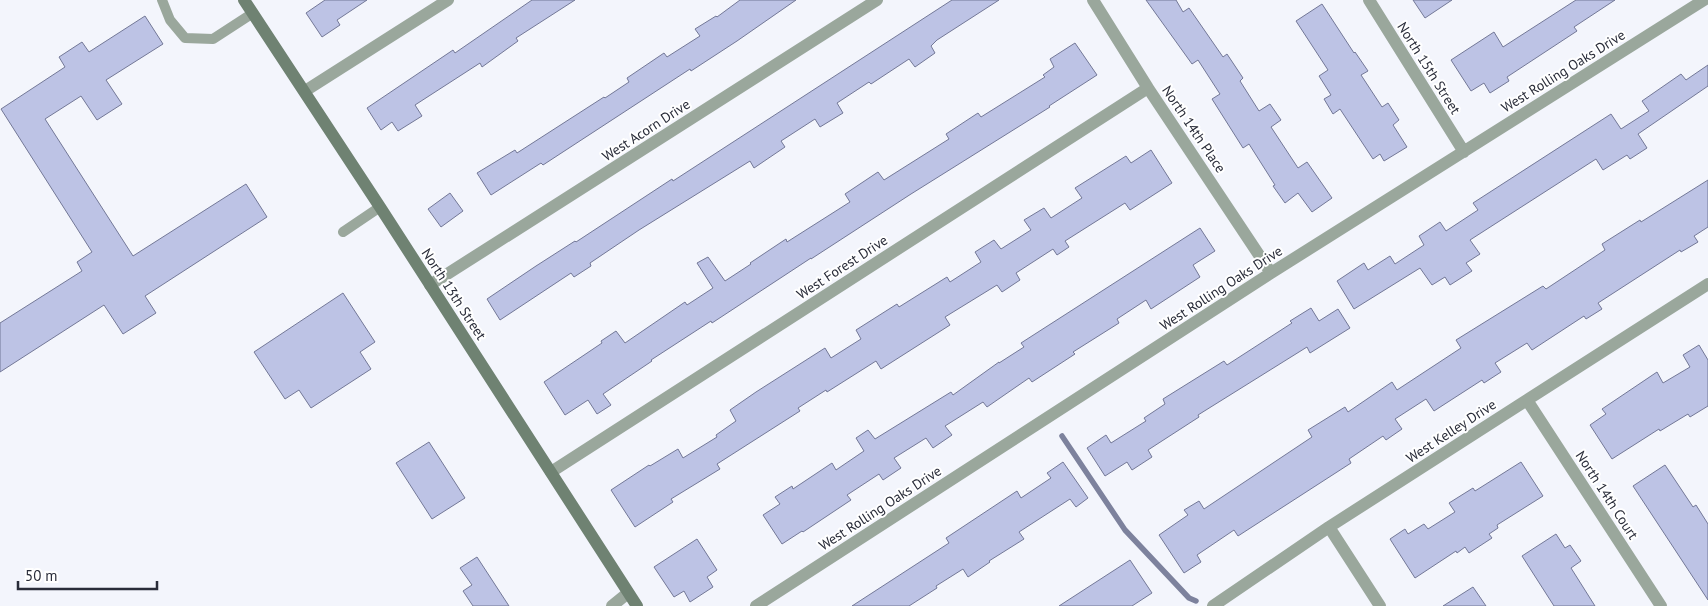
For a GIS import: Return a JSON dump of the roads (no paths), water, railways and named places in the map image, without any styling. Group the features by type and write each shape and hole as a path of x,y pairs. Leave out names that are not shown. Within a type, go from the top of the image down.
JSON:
{"street":[{"name":"North 13th Street","path":"244,0 637,606"},
{"path":"305,92 448,0"},
{"name":"West Acorn Drive","path":"430,285 877,0"},
{"name":"North 14th Place","path":"1093,0 1148,88 1271,273"},
{"name":"North 15th Street","path":"1369,0 1464,152"},
{"name":"West Rolling Oaks Drive","path":"756,606 1271,273 1704,0"},
{"name":"West Forest Drive","path":"551,472 1148,88"},
{"name":"West Kelley Drive","path":"1214,606 1329,527 1708,284"},
{"name":"North 14th Court","path":"1527,400 1661,606"},
{"path":"1329,527 1380,606"},
{"path":"612,606 628,593"}],"lane":[{"path":"162,0 170,20 185,38 213,40 253,14"},
{"path":"343,232 380,207"}],"waterway":[{"path":"1062,436 1125,530 1189,598 1196,601"}]}
